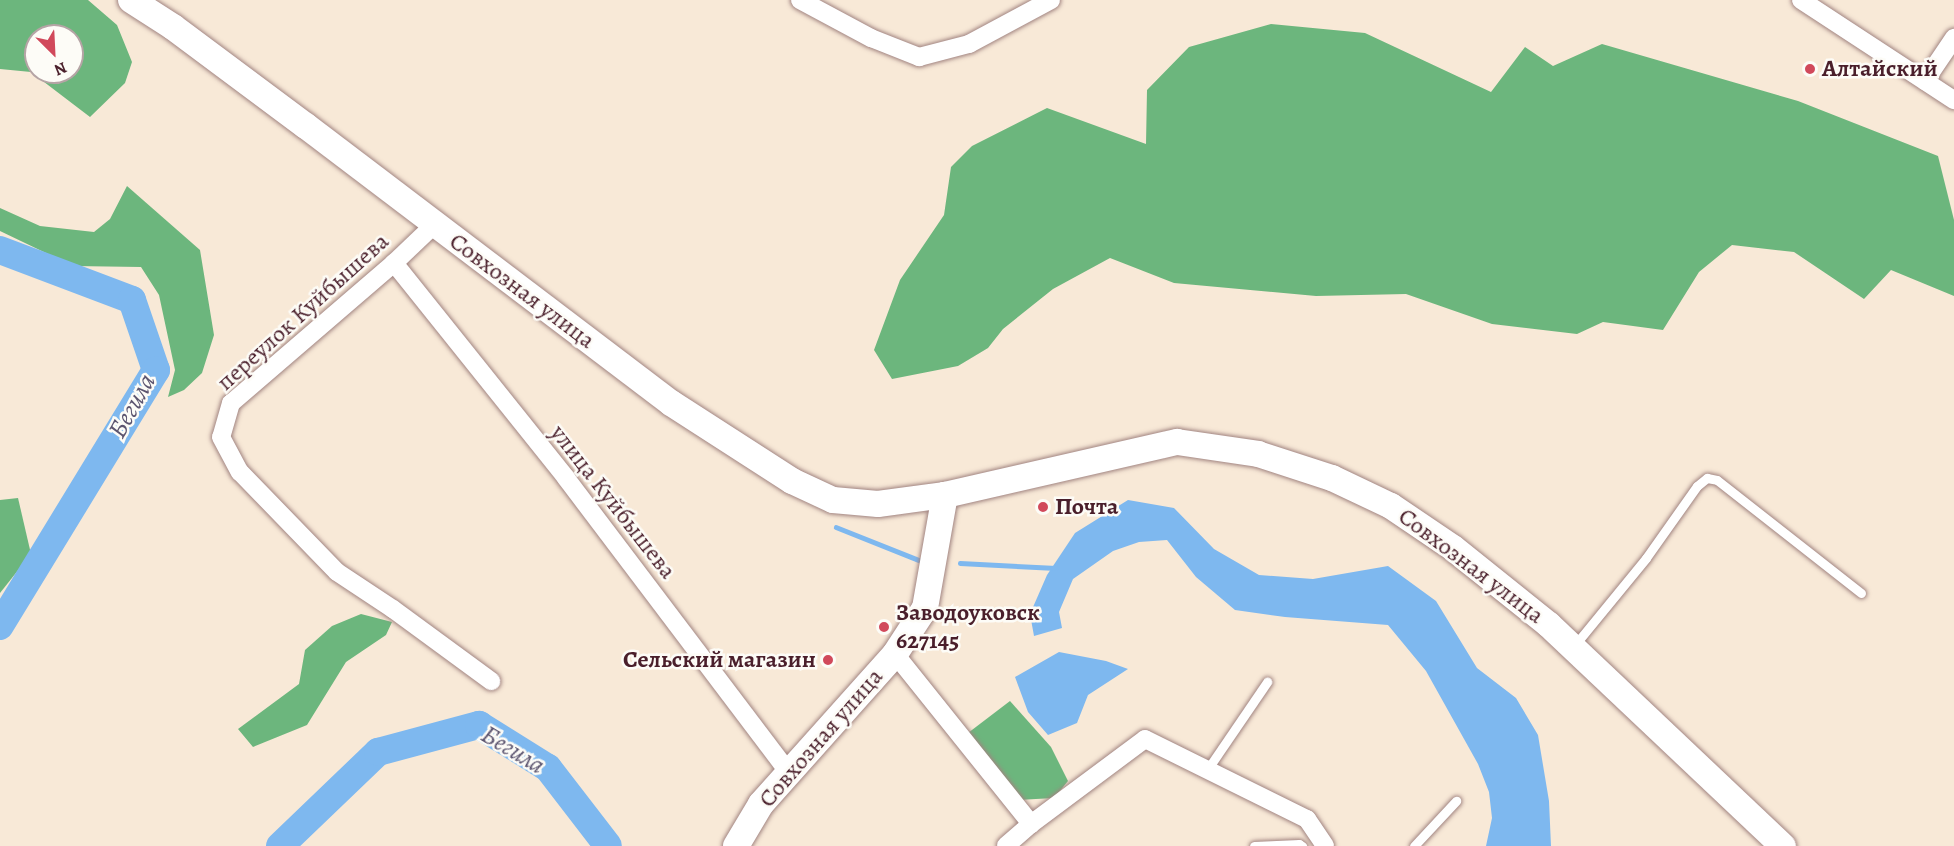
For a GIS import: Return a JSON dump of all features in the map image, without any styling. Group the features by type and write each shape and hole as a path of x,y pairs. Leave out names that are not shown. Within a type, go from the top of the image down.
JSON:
{"street":[{"name":"Совхозная улица","path":"130,0 182,34 671,403 792,481 833,500 878,504 945,495 1177,442 1258,453 1332,478 1391,506 1453,548 1573,648 1783,846"},
{"path":"800,0 871,38 919,57 969,44 1051,0"},
{"path":"1801,0 1954,100"},
{"path":"1925,81 1954,38"},
{"name":"переулок Куйбышева","path":"435,224 394,263 231,404 221,437 240,472 337,572 393,609 490,681"},
{"name":"улица Куйбышева","path":"394,263 566,478 789,773"},
{"name":"Совхозная улица","path":"736,846 761,804 895,654 925,608 945,495"},
{"path":"895,654 1031,824"},
{"path":"1006,846 1031,824 1145,739 1307,819 1326,846"}],"lane":[{"path":"1573,648 1646,558 1697,486 1707,478 1717,480 1862,593"},
{"path":"1207,770 1267,682"},
{"path":"1414,846 1456,801"},
{"path":"1254,846 1299,844 1302,846"}],"green space":[{"path":"0,0 88,0 117,25 132,62 125,83 90,117 47,84 84,84 84,24 24,24 24,71 0,69"},
{"path":"1271,24 1365,33 1491,92 1525,47 1553,66 1602,44 1798,101 1938,156 1954,220 1954,296 1891,270 1864,299 1794,252 1732,245 1699,272 1663,330 1603,322 1577,334 1492,324 1406,294 1316,296 1174,283 1110,258 1053,289 1003,329 988,348 958,366 892,379 874,350 900,280 944,215 951,167 972,146 1047,108 1146,144 1147,90 1189,47"},
{"path":"127,186 200,250 214,335 202,373 184,390 168,397 175,370 159,295 141,267 73,266 0,231 0,208 40,226 94,232 110,219"},
{"path":"18,498 31,554 0,593 0,500"},
{"path":"361,614 392,622 386,635 346,662 307,725 253,747 238,729 299,684 305,650 332,626"},
{"path":"1010,701 1051,747 1068,781 1054,798 1018,800 968,733"}],"water":[{"path":"1128,500 1174,508 1214,549 1259,575 1313,579 1388,566 1436,601 1477,668 1516,698 1538,735 1549,801 1551,846 1486,846 1492,818 1489,792 1478,764 1426,671 1388,625 1285,617 1235,610 1196,577 1167,540 1139,542 1113,551 1073,579 1059,612 1062,628 1034,636 1030,614 1047,575 1075,533"},
{"path":"1059,652 1106,661 1128,669 1088,695 1077,723 1048,735 1028,712 1015,677"}],"waterway":[{"name":"Бегила","path":"0,250 132,300 156,370 0,626"},
{"path":"836,527 919,560"},
{"path":"960,563 1056,568"},
{"name":"Бегила","path":"280,846 378,752 479,725 548,768 608,846"}],"place":[{"name":"Алтайский","path":"1810,69"},
{"name":"Почта","path":"1043,507"},
{"name":"Заводоуковск 627145","path":"884,627"},
{"name":"Сельский магазин","path":"828,660"}]}
